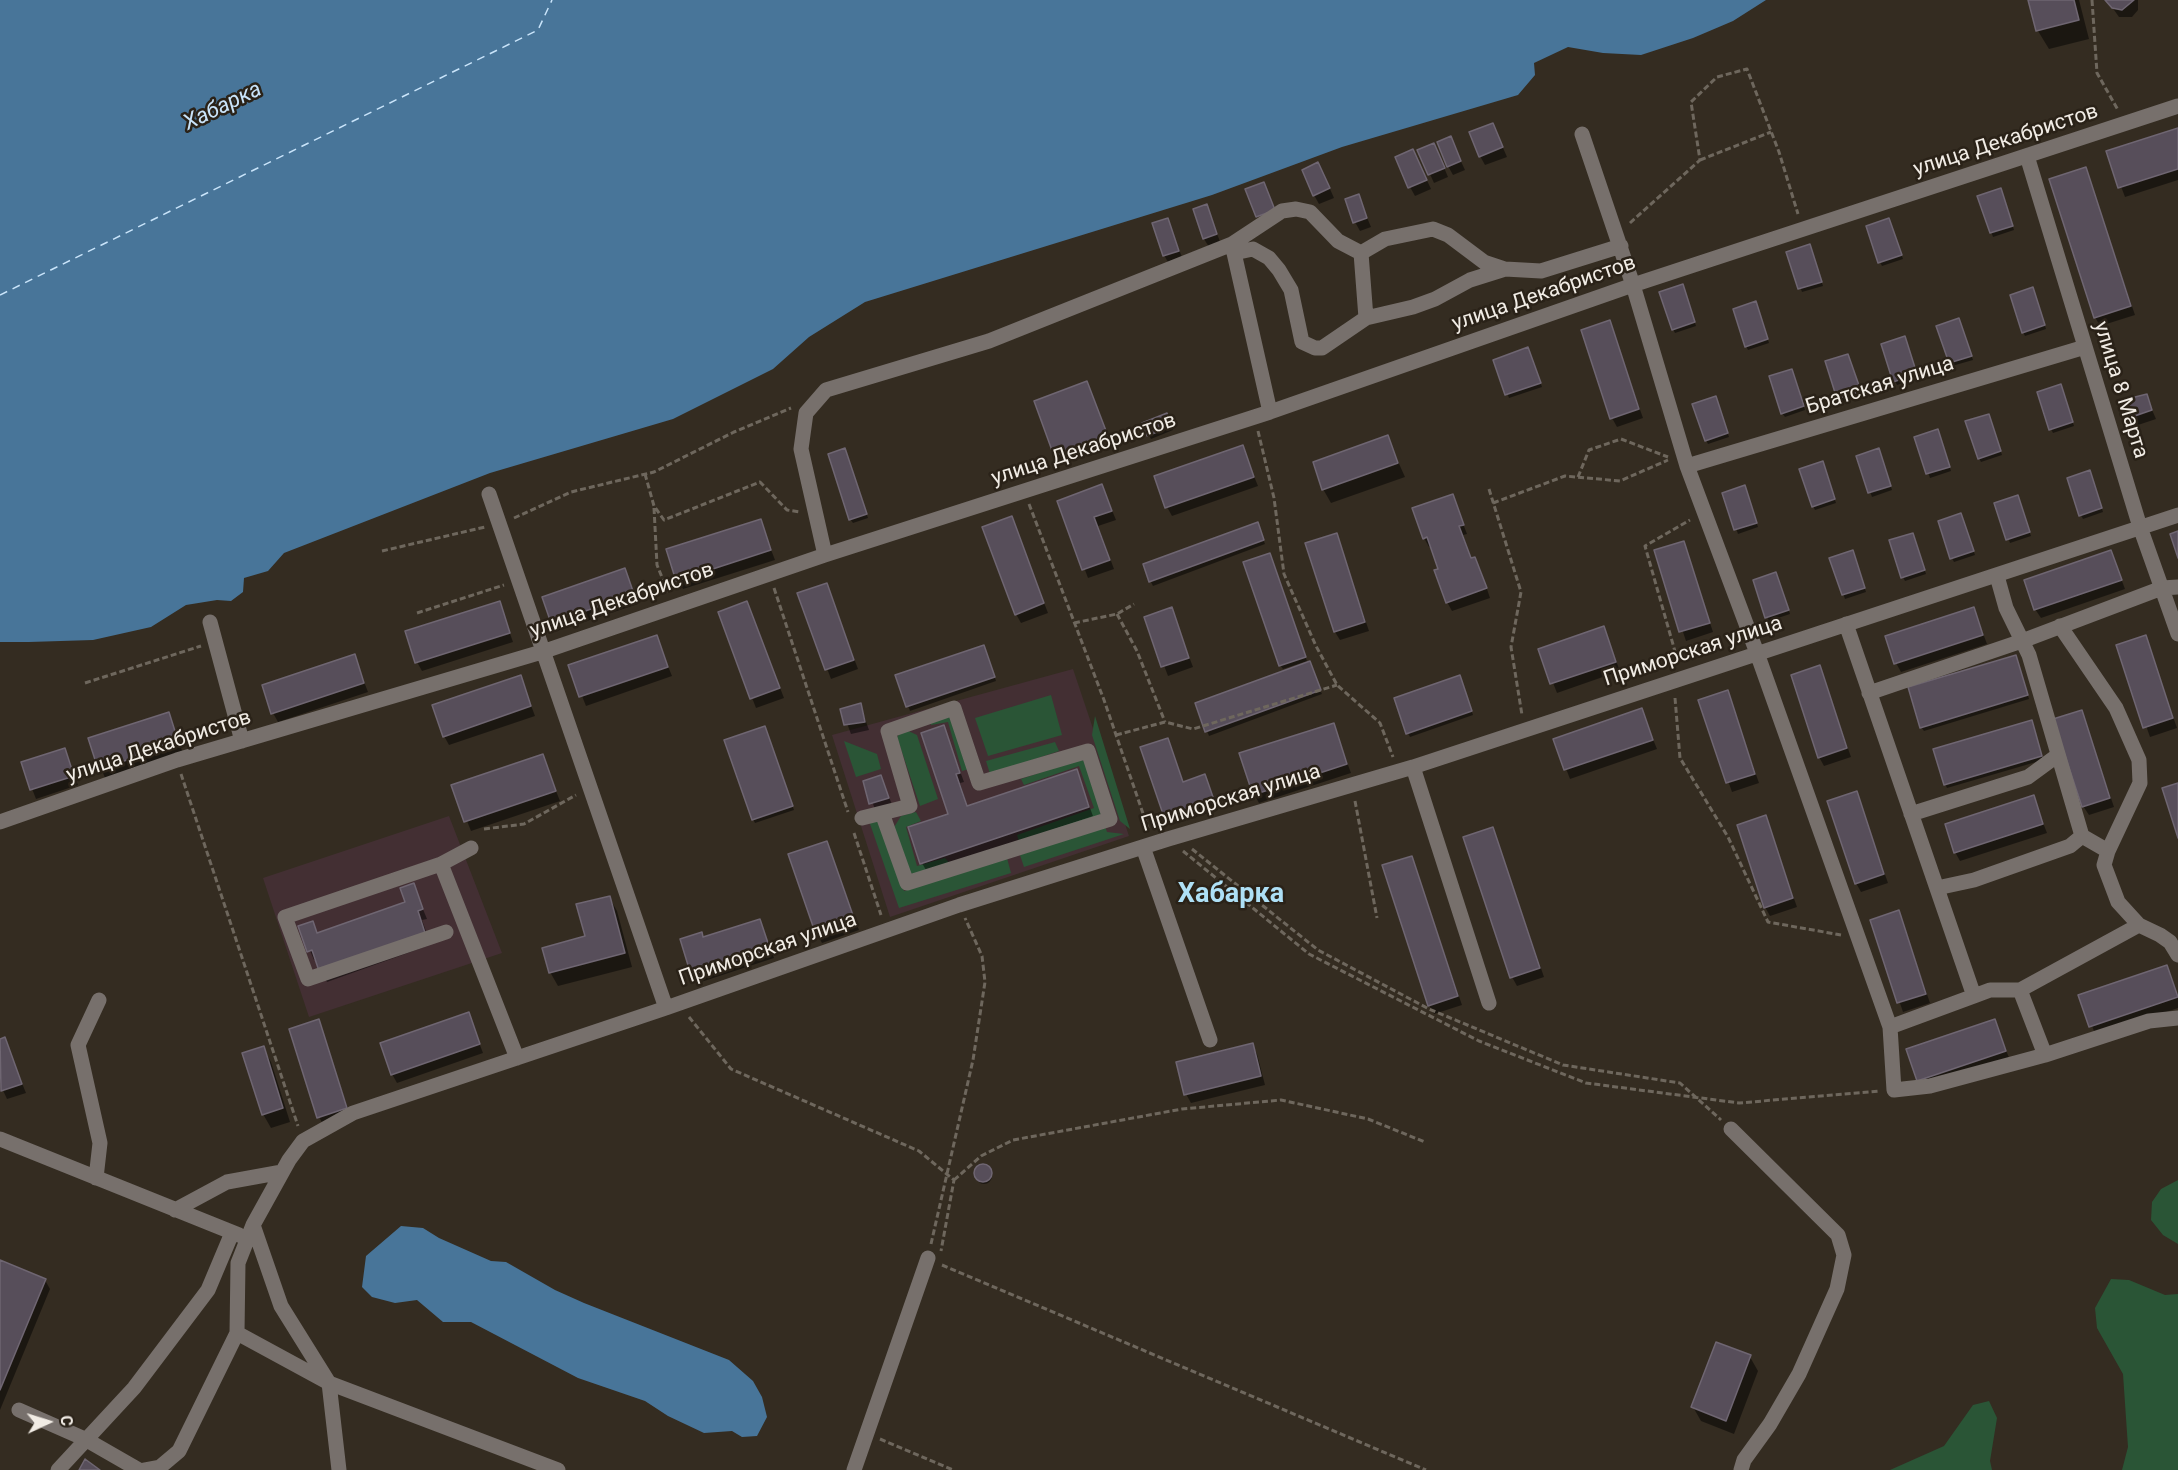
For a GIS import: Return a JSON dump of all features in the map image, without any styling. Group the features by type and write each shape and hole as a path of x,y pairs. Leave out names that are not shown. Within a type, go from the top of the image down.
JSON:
{"street":[{"name":"улица Декабристов","path":"0,822 177,760 545,651 825,555 1270,412 1633,285 2178,106"},
{"path":"1582,134 1633,285 1687,466 1757,653 1890,1028 1894,1090 1930,1086 2045,1056 2149,1022 2178,1018"},
{"name":"улица 8 Марта","path":"2027,156 2140,527 2178,634"},
{"path":"825,555 801,449 806,413 826,390 989,341 1233,249 1251,234 1255,227 1282,211 1305,210 1317,217 1338,241 1361,253"},
{"path":"1361,253 1386,239 1433,229 1448,235 1484,262 1505,269 1541,271 1618,239"},
{"path":"1233,249 1253,249 1269,258 1279,270 1291,290 1302,342 1315,348 1322,348 1366,318 1413,307 1470,280 1505,269"},
{"path":"1233,249 1270,412"},
{"path":"1361,253 1366,318"},
{"name":"Братская улица","path":"1687,466 2085,347"},
{"path":"489,494 592,789 672,1006"},
{"name":"Приморская улица","path":"303,1141 353,1113 672,1006 959,905 1160,841 1406,770 2178,515"},
{"path":"1997,576 2006,608 2029,655 2082,836 2108,851"},
{"path":"1869,693 2022,641 2162,588 2178,587"},
{"path":"210,622 242,741"},
{"path":"1846,624 1974,996"},
{"path":"2060,626 2116,708 2139,760 2140,783 2108,851 2104,866 2106,876 2118,902 2139,925 2170,942 2178,955"},
{"path":"855,822 882,813 910,806 888,731 954,708 979,783 1088,751 1110,819 907,883 882,813"},
{"path":"1911,814 2028,777 2058,755"},
{"path":"1406,770 1489,1003"},
{"path":"1937,888 1974,880 2070,846 2082,836"},
{"path":"1160,841 1210,1040"},
{"path":"446,932 308,979 285,918 441,864 471,848"},
{"path":"441,864 516,1058"},
{"path":"1890,1028 1990,990 2020,990 2139,925"},
{"path":"2020,990 2045,1056"},
{"path":"96,1178 100,1143 78,1045 99,1000"},
{"path":"1731,1129 1838,1235 1844,1255 1837,1289 1799,1374 1770,1424 1744,1460 1741,1470"},
{"path":"0,1139 232,1233 250,1232"},
{"path":"18,1410 85,1439 142,1470 160,1467 179,1451 237,1333 238,1263 250,1232 282,1172 303,1141"},
{"path":"175,1210 227,1182 282,1172"},
{"path":"250,1232 281,1306 329,1383 339,1470"},
{"path":"58,1470 134,1388 208,1290 232,1233"},
{"path":"854,1470 931,1261"},
{"path":"237,1333 329,1383 558,1470"}],"path":[{"path":"2092,0 2097,73 2126,123"},
{"path":"1700,160 1691,102 1717,77 1747,69 1771,132 1803,230"},
{"path":"1618,239 1700,160 1771,132"},
{"path":"382,551 500,525 571,492 645,474 794,407"},
{"path":"1255,417 1274,498 1284,574 1316,646 1337,685 1380,723 1406,770"},
{"path":"1493,503 1565,476 1620,481 1673,458 1621,439 1589,450 1578,477"},
{"path":"645,474 654,506 657,565 669,593 685,602"},
{"path":"654,506 664,520 760,482 787,510 816,515"},
{"path":"1489,489 1521,592 1511,647 1525,730"},
{"path":"1024,491 1116,735 1160,841 1309,954 1392,999 1479,1041 1586,1083 1700,1100 1739,1103 1894,1090"},
{"path":"1692,518 1645,546 1678,679 1680,758 1728,837 1768,922 1858,938"},
{"path":"769,574 855,822 886,931"},
{"path":"417,613 519,579"},
{"path":"1074,623 1117,614 1134,604"},
{"path":"1117,614 1137,651 1165,722"},
{"path":"86,683 215,641"},
{"path":"1116,735 1165,722 1193,729 1337,685"},
{"path":"177,760 303,1141"},
{"path":"1352,785 1377,918"},
{"path":"484,829 524,825 570,798 592,789"},
{"path":"1160,841 1318,950 1429,1009 1563,1065 1680,1083 1731,1129"},
{"path":"931,1261 973,1060 985,982 982,956 959,905"},
{"path":"672,1006 731,1070 919,1151 954,1180"},
{"path":"931,1261 954,1180 981,1156 1013,1140 1182,1109 1281,1100 1368,1119 1425,1142"},
{"path":"931,1261 1426,1470"},
{"path":"867,1433 953,1470"}],"shaded area":[{"path":"1073,669 1129,836 890,917 832,735"},
{"path":"449,816 502,953 309,1017 263,878"}],"green space":[{"path":"1051,695 1062,735 988,756 975,718"},
{"path":"947,715 955,718 969,769 962,771 948,722 931,725 930,720"},
{"path":"1095,716 1130,829 1120,821 1092,735"},
{"path":"904,729 917,735 938,799 920,806 897,737"},
{"path":"844,741 877,754 881,769 856,777"},
{"path":"1055,742 1059,751 990,774 986,761"},
{"path":"1081,759 1089,765 1102,807 1100,818 1050,834 1047,831 1020,845 1017,835 1094,808 1079,766 1024,785 1021,779"},
{"path":"916,812 921,821 906,827 917,866 945,858 952,866 914,876 906,868 893,829 901,816"},
{"path":"879,819 904,891 1007,858 1011,873 899,908 869,821"},
{"path":"1105,826 1107,832 1124,834 1024,867 1020,855"},
{"path":"2178,1180 2178,1244 2163,1235 2151,1220 2152,1202 2161,1189"},
{"path":"2111,1279 2129,1280 2165,1295 2178,1294 2178,1470 2122,1470 2128,1447 2123,1374 2097,1328 2095,1308"},
{"path":"1989,1401 1997,1418 1990,1461 1992,1470 1890,1470 1944,1446 1973,1405"}],"water":[{"path":"0,0 1766,0 1733,21 1693,38 1641,55 1603,53 1568,47 1534,63 1535,75 1518,95 1342,147 1212,195 865,302 809,337 773,369 673,419 490,473 284,553 268,571 244,578 243,592 231,601 217,600 186,605 151,627 93,640 0,642"},
{"path":"401,1226 423,1228 439,1238 491,1261 506,1262 555,1290 584,1303 729,1360 753,1381 762,1397 767,1417 757,1436 742,1437 732,1431 704,1433 668,1416 645,1401 578,1378 471,1322 443,1322 417,1300 395,1303 372,1297 362,1287 366,1256"}],"building":[{"path":"2028,0 2074,0 2079,20 2036,31"},
{"path":"2105,0 2134,0 2122,10 2112,8"},
{"path":"1493,123 1503,147 1479,157 1469,132"},
{"path":"2178,128 2178,169 2118,188 2106,151"},
{"path":"1451,136 1461,161 1447,167 1437,142"},
{"path":"1434,143 1445,168 1428,175 1417,150"},
{"path":"1413,149 1427,180 1408,188 1395,157"},
{"path":"1318,162 1330,188 1313,196 1302,170"},
{"path":"2086,167 2131,306 2094,318 2049,179"},
{"path":"1264,182 1275,210 1256,217 1245,189"},
{"path":"2001,188 2013,226 1990,233 1977,196"},
{"path":"1359,194 1367,218 1353,223 1345,199"},
{"path":"1207,204 1217,234 1203,239 1193,209"},
{"path":"1168,218 1179,251 1163,256 1152,223"},
{"path":"1889,218 1902,255 1878,263 1866,226"},
{"path":"1810,244 1822,282 1798,289 1786,252"},
{"path":"1683,284 1695,322 1672,330 1659,292"},
{"path":"2033,287 2045,325 2022,333 2010,295"},
{"path":"1756,301 1768,339 1745,347 1733,309"},
{"path":"1959,318 1972,356 1949,363 1936,326"},
{"path":"1610,320 1639,409 1610,419 1581,330"},
{"path":"1905,336 1917,374 1893,382 1881,344"},
{"path":"1528,347 1541,383 1505,395 1493,360"},
{"path":"1848,354 1861,391 1837,399 1825,361"},
{"path":"1792,369 1804,406 1781,414 1769,376"},
{"path":"1087,381 1108,436 1054,456 1034,401"},
{"path":"2061,384 2073,422 2049,430 2037,392"},
{"path":"2147,394 2152,410 2129,418 2123,400"},
{"path":"1716,396 1728,433 1705,441 1692,404"},
{"path":"1167,413 1172,426 1147,436 1142,423"},
{"path":"1989,414 2001,451 1978,459 1965,421"},
{"path":"1938,429 1950,467 1926,474 1914,437"},
{"path":"1388,435 1398,463 1322,490 1313,462"},
{"path":"1243,445 1254,477 1165,508 1154,476"},
{"path":"845,448 867,514 849,520 828,454"},
{"path":"1879,448 1891,486 1868,493 1856,456"},
{"path":"1823,461 1835,499 1812,507 1799,469"},
{"path":"2090,470 2102,508 2079,516 2067,478"},
{"path":"1102,484 1112,511 1094,517 1110,560 1082,570 1057,501"},
{"path":"1745,485 1757,523 1734,530 1722,493"},
{"path":"1453,494 1464,525 1459,526 1471,558 1475,557 1487,588 1446,603 1434,570 1438,569 1427,537 1423,539 1412,508"},
{"path":"2018,495 2030,532 2006,540 1994,503"},
{"path":"1961,513 1974,551 1950,559 1938,521"},
{"path":"1012,516 1044,603 1015,615 982,527"},
{"path":"761,519 771,550 676,581 666,549"},
{"path":"1258,522 1264,540 1149,582 1143,564"},
{"path":"2178,531 2178,558 2170,534"},
{"path":"1337,533 1365,622 1334,632 1305,543"},
{"path":"1913,533 1925,570 1901,578 1889,540"},
{"path":"1684,541 1710,623 1679,632 1654,550"},
{"path":"1853,550 1865,588 1842,595 1829,558"},
{"path":"2111,550 2122,580 2034,610 2024,580"},
{"path":"1270,553 1306,657 1279,666 1243,562"},
{"path":"625,568 634,594 551,623 542,597"},
{"path":"1776,572 1789,610 1765,618 1753,580"},
{"path":"827,583 854,660 825,670 797,593"},
{"path":"500,601 510,633 415,663 405,631"},
{"path":"747,601 780,688 750,699 718,612"},
{"path":"1172,607 1189,658 1161,667 1144,617"},
{"path":"1974,607 1983,635 1894,664 1885,636"},
{"path":"1604,626 1616,662 1550,684 1538,649"},
{"path":"657,635 668,667 579,697 568,665"},
{"path":"2146,635 2173,718 2143,728 2116,645"},
{"path":"984,645 995,677 906,707 895,675"},
{"path":"355,654 364,683 271,714 262,685"},
{"path":"2016,655 2028,695 1920,728 1908,687"},
{"path":"1310,661 1321,690 1205,732 1195,703"},
{"path":"1820,665 1847,748 1818,758 1791,675"},
{"path":"521,675 531,706 443,737 432,705"},
{"path":"1460,675 1472,711 1406,734 1394,698"},
{"path":"1728,690 1755,774 1726,783 1698,700"},
{"path":"861,703 865,722 844,725 840,709"},
{"path":"1642,708 1653,740 1564,770 1553,739"},
{"path":"2082,710 2110,798 2082,807 2053,719"},
{"path":"169,712 179,744 98,769 88,738"},
{"path":"2032,720 2042,756 1944,785 1933,749"},
{"path":"1334,723 1347,764 1253,795 1239,753"},
{"path":"944,725 960,773 956,774 967,806 1077,769 1089,807 920,864 908,827 948,814 921,733"},
{"path":"765,726 793,806 752,820 724,740"},
{"path":"1168,738 1183,782 1205,774 1214,800 1164,817 1140,747"},
{"path":"65,748 74,776 30,790 21,762"},
{"path":"543,754 556,791 464,822 451,785"},
{"path":"881,775 889,798 869,804 863,781"},
{"path":"2178,783 2178,838 2162,788"},
{"path":"1857,791 1884,874 1855,884 1827,801"},
{"path":"2034,795 2043,824 1954,853 1945,824"},
{"path":"1766,815 1793,898 1764,908 1737,825"},
{"path":"1493,827 1540,968 1510,978 1463,837"},
{"path":"827,841 855,921 816,935 788,854"},
{"path":"1412,856 1458,996 1428,1006 1382,865"},
{"path":"414,883 423,909 418,911 426,936 320,974 312,950 307,952 298,926 313,921 317,933 405,902 400,888"},
{"path":"610,896 625,953 549,973 542,948 585,936 576,904"},
{"path":"1899,910 1926,994 1897,1003 1870,920"},
{"path":"760,919 770,949 691,975 680,939 702,932 703,937"},
{"path":"2167,965 2178,997 2089,1027 2078,995"},
{"path":"469,1012 480,1044 391,1075 380,1043"},
{"path":"319,1019 347,1108 317,1118 289,1029"},
{"path":"1995,1019 2006,1051 1917,1081 1906,1049"},
{"path":"5,1037 22,1084 1,1091 0,1039"},
{"path":"1253,1043 1261,1076 1184,1095 1176,1062"},
{"path":"264,1046 283,1108 262,1115 242,1053"},
{"path":"983,1164 989,1167 992,1173 989,1179 983,1182 977,1179 974,1173 977,1167"},
{"path":"0,1260 46,1279 0,1390"},
{"path":"1716,1342 1751,1355 1726,1421 1691,1407"},
{"path":"85,1459 100,1470 79,1470"}],"ferry route":[{"path":"0,295 538,30 552,0"}],"district":[{"name":"Хабарка","path":"1231,895"}]}
